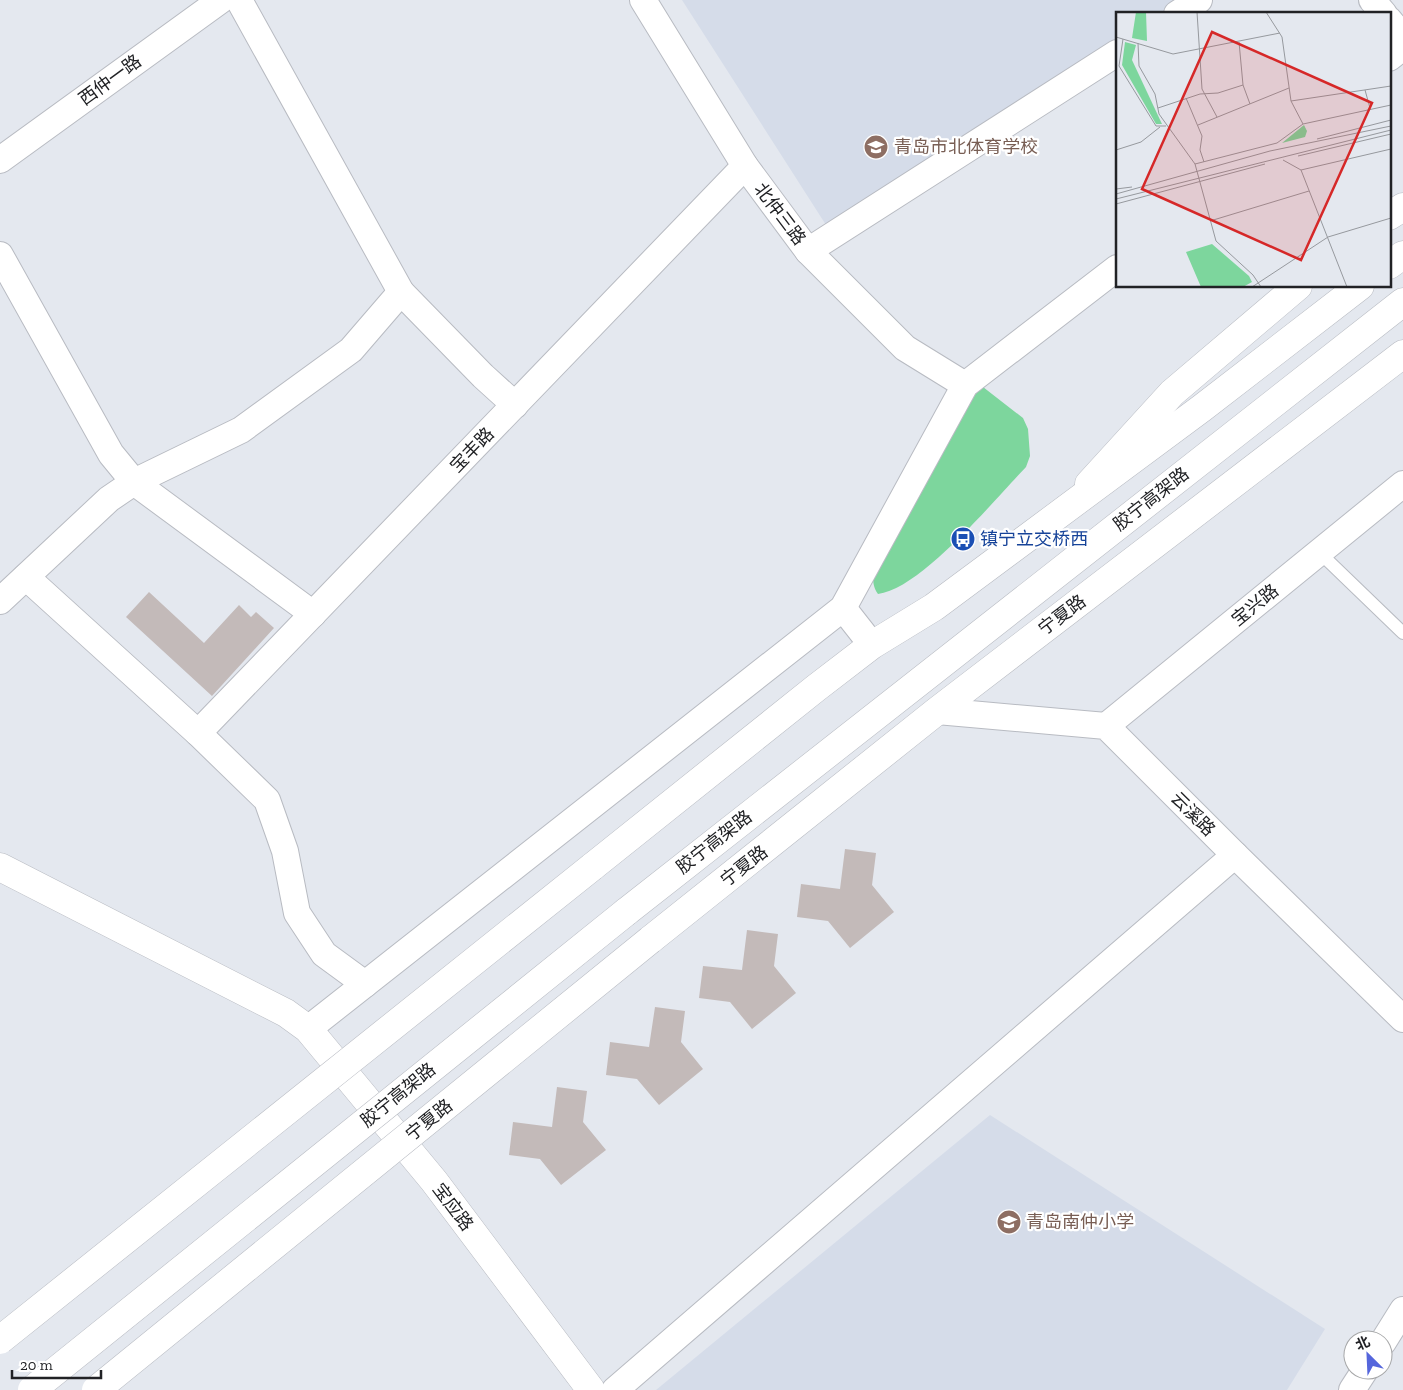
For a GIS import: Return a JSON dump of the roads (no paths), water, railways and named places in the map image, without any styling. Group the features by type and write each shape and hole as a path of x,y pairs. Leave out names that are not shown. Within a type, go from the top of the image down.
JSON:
{"main road":[{"path":"1390,215 1403,207"},
{"path":"1390,264 1403,255"},
{"path":"1070,505 1172,393 1296,288"},
{"path":"0,1340 800,700 872,645 934,607 1210,402 1357,288"},
{"name":"胶宁高架路","path":"32,1390 626,912 1403,302"},
{"name":"宁夏路","path":"96,1390 650,940 937,711 1403,354"},
{"name":"宝应路","path":"0,867 286,1014 308,1029 434,1180 591,1390"}],"street":[{"name":"西仲一路","path":"0,160 221,0"},
{"path":"239,0 401,292 515,406"},
{"name":"北仲三路","path":"643,0 745,166 808,251 905,348 965,385"},
{"path":"1180,12 1199,0"},
{"path":"1372,0 1382,12"},
{"path":"1390,21 1403,37"},
{"path":"1390,57 1403,47"},
{"path":"808,251 1116,54"},
{"name":"宝丰路","path":"198,733 745,166"},
{"path":"0,255 111,454 134,482 313,614"},
{"path":"308,1029 843,608 965,385 1116,269"},
{"path":"0,601 109,499 134,482 241,430 351,350 401,292"},
{"name":"宝兴路","path":"1106,726 1403,484"},
{"path":"26,576 198,733 266,800 285,851 297,913 324,954 365,984"},
{"path":"843,608 872,645"},
{"path":"937,711 1106,726"},
{"name":"云溪路","path":"1106,726 1235,856 1403,1020"},
{"path":"614,1390 1235,856"},
{"path":"1390,1330 1403,1310"}],"lane":[{"path":"1319,552 1403,633"}],"place":[{"name":"青岛市北体育学校","path":"876,147"},
{"name":"镇宁立交桥西","path":"963,539"},
{"name":"青岛南仲小学","path":"1009,1222"}]}
